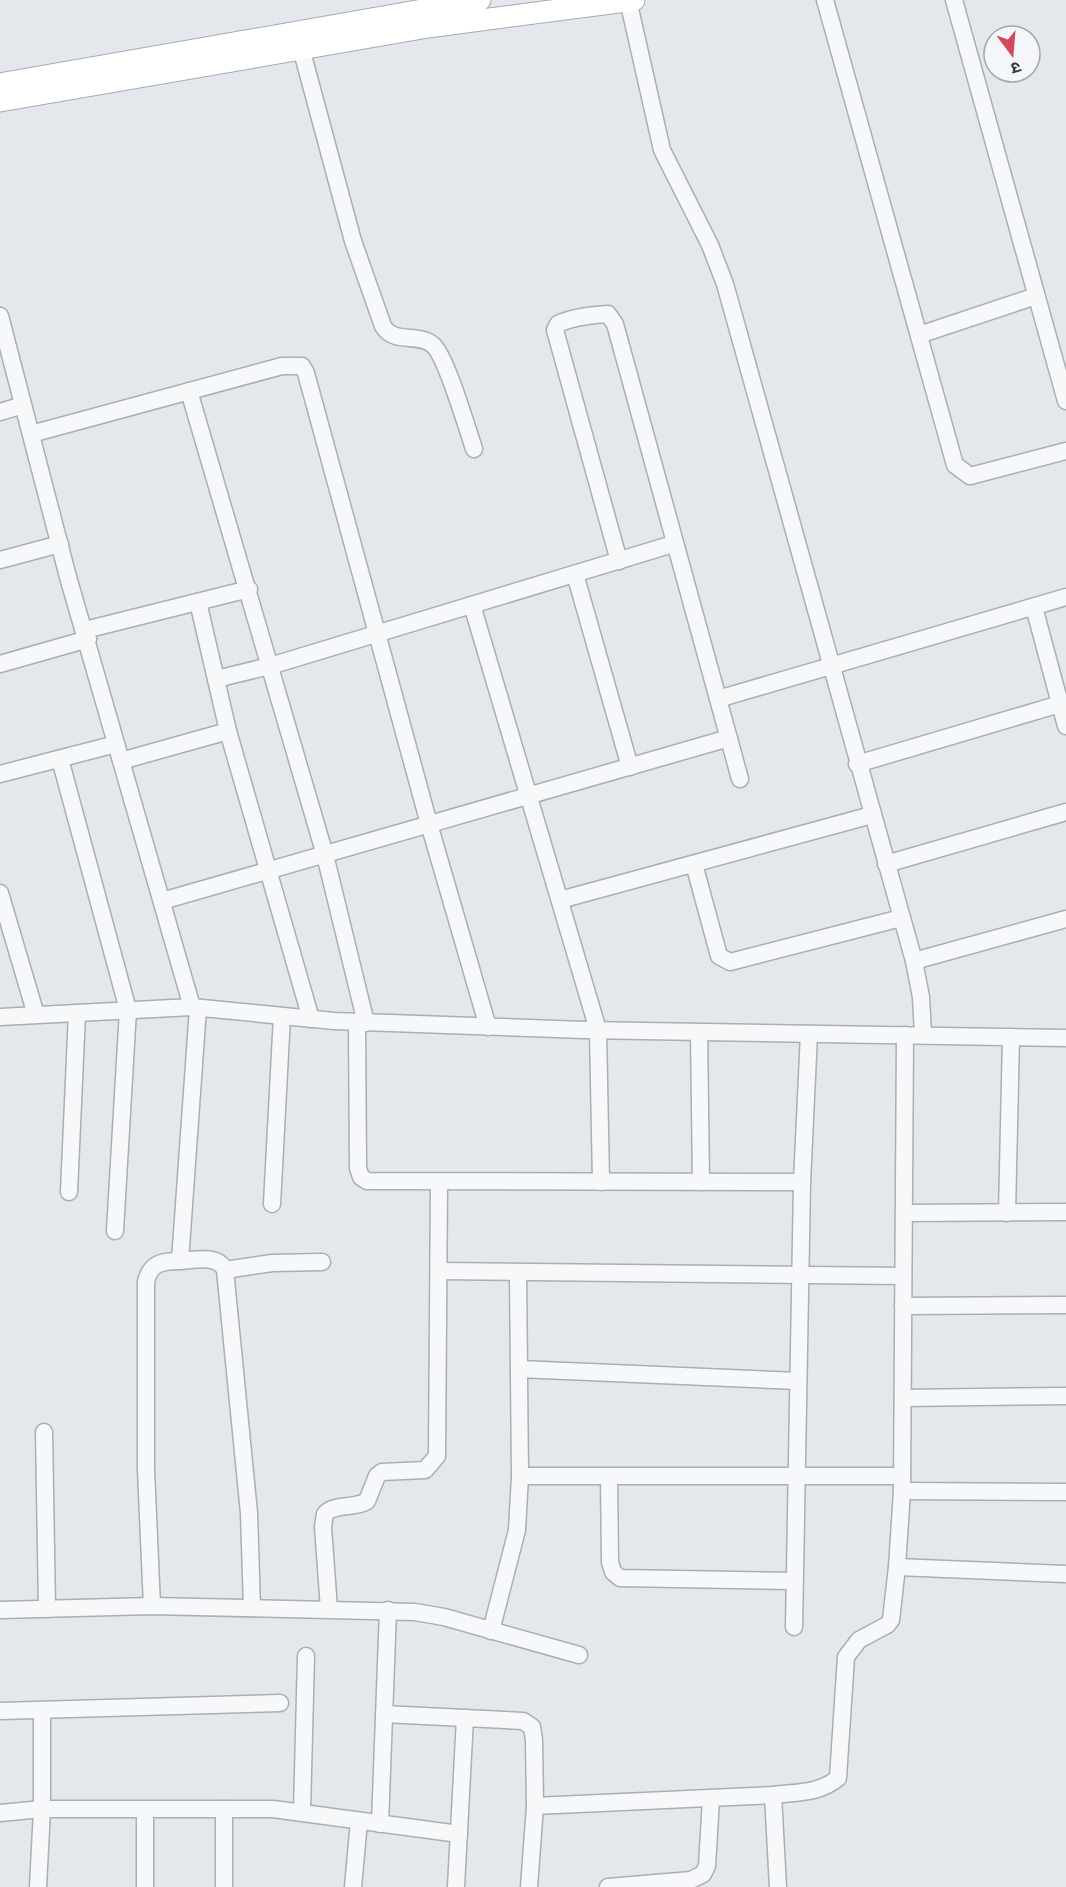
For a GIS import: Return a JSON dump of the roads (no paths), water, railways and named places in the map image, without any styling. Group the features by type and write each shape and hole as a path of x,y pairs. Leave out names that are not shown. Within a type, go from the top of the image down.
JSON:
{"main road":[{"path":"0,84 480,0"},
{"path":"0,101 428,27 630,0"}],"street":[{"path":"630,0 662,150 710,245 725,284 857,764 914,961 921,997 923,1035"},
{"path":"825,0 955,465 960,471 970,476 1066,451"},
{"path":"954,0 1066,401"},
{"path":"301,48 353,241 383,326 393,336 432,344 439,353 474,448"},
{"path":"919,336 1036,296"},
{"path":"619,561 555,330 558,324 564,321 608,314 615,324 673,544 740,779"},
{"path":"0,316 116,744 195,1007 180,1261"},
{"path":"31,434 282,366 302,366 306,373 429,824 488,1027"},
{"path":"189,391 249,589 325,855 361,1022 360,1174 367,1181 802,1182"},
{"path":"0,412 23,405"},
{"path":"0,560 60,544"},
{"path":"216,679 270,666 673,544"},
{"path":"575,574 630,766"},
{"path":"0,664 86,635 249,589"},
{"path":"718,699 1066,597"},
{"path":"198,602 228,731 270,870 311,1019"},
{"path":"472,605 598,1030 601,1182"},
{"path":"1034,607 1066,726"},
{"path":"857,764 1060,704"},
{"path":"121,761 228,731"},
{"path":"162,901 729,738"},
{"path":"0,774 116,744"},
{"path":"60,759 128,1011 115,1232"},
{"path":"886,864 1066,812"},
{"path":"560,900 872,815"},
{"path":"694,864 719,956 725,961 730,962 901,918"},
{"path":"0,893 36,1015"},
{"path":"914,961 1066,919"},
{"path":"0,1017 195,1007 311,1019 488,1027 1066,1038"},
{"path":"69,1192 77,1013"},
{"path":"272,1204 282,1016"},
{"path":"699,1032 701,1182"},
{"path":"794,1627 802,1182 809,1034"},
{"path":"535,1806 773,1795 813,1791 827,1787 838,1778 846,1657 859,1640 887,1625 891,1620 897,1567 902,1484 905,1035"},
{"path":"1007,1213 1011,1037"},
{"path":"329,1609 323,1527 325,1514 334,1508 356,1507 368,1501 377,1476 382,1472 422,1471 432,1465 437,1456 439,1182"},
{"path":"904,1214 1066,1212"},
{"path":"152,1606 146,1470 146,1282 152,1267 162,1261 215,1261 223,1264 225,1270 249,1513 252,1608"},
{"path":"225,1270 272,1263 322,1262"},
{"path":"439,1272 903,1276"},
{"path":"491,1631 517,1530 520,1476 518,1273"},
{"path":"903,1306 1066,1305"},
{"path":"519,1369 798,1381"},
{"path":"903,1398 1066,1396"},
{"path":"44,1432 47,1609"},
{"path":"520,1476 796,1476 1066,1492"},
{"path":"609,1476 610,1562 613,1572 620,1578 794,1581"},
{"path":"897,1567 1066,1574"},
{"path":"0,1610 152,1606 388,1610 444,1617 579,1655"},
{"path":"380,1824 388,1610"},
{"path":"302,1810 306,1656"},
{"path":"0,1711 280,1703"},
{"path":"38,1887 42,1809 42,1711"},
{"path":"384,1714 523,1721 532,1727 535,1806 529,1887"},
{"path":"456,1887 465,1718"},
{"path":"773,1795 778,1887"},
{"path":"608,1887 691,1880 703,1874 707,1866 711,1799"},
{"path":"0,1813 42,1809 302,1810 360,1821 459,1834"},
{"path":"224,1809 224,1887"},
{"path":"145,1810 145,1887"},
{"path":"353,1887 360,1821"}]}
